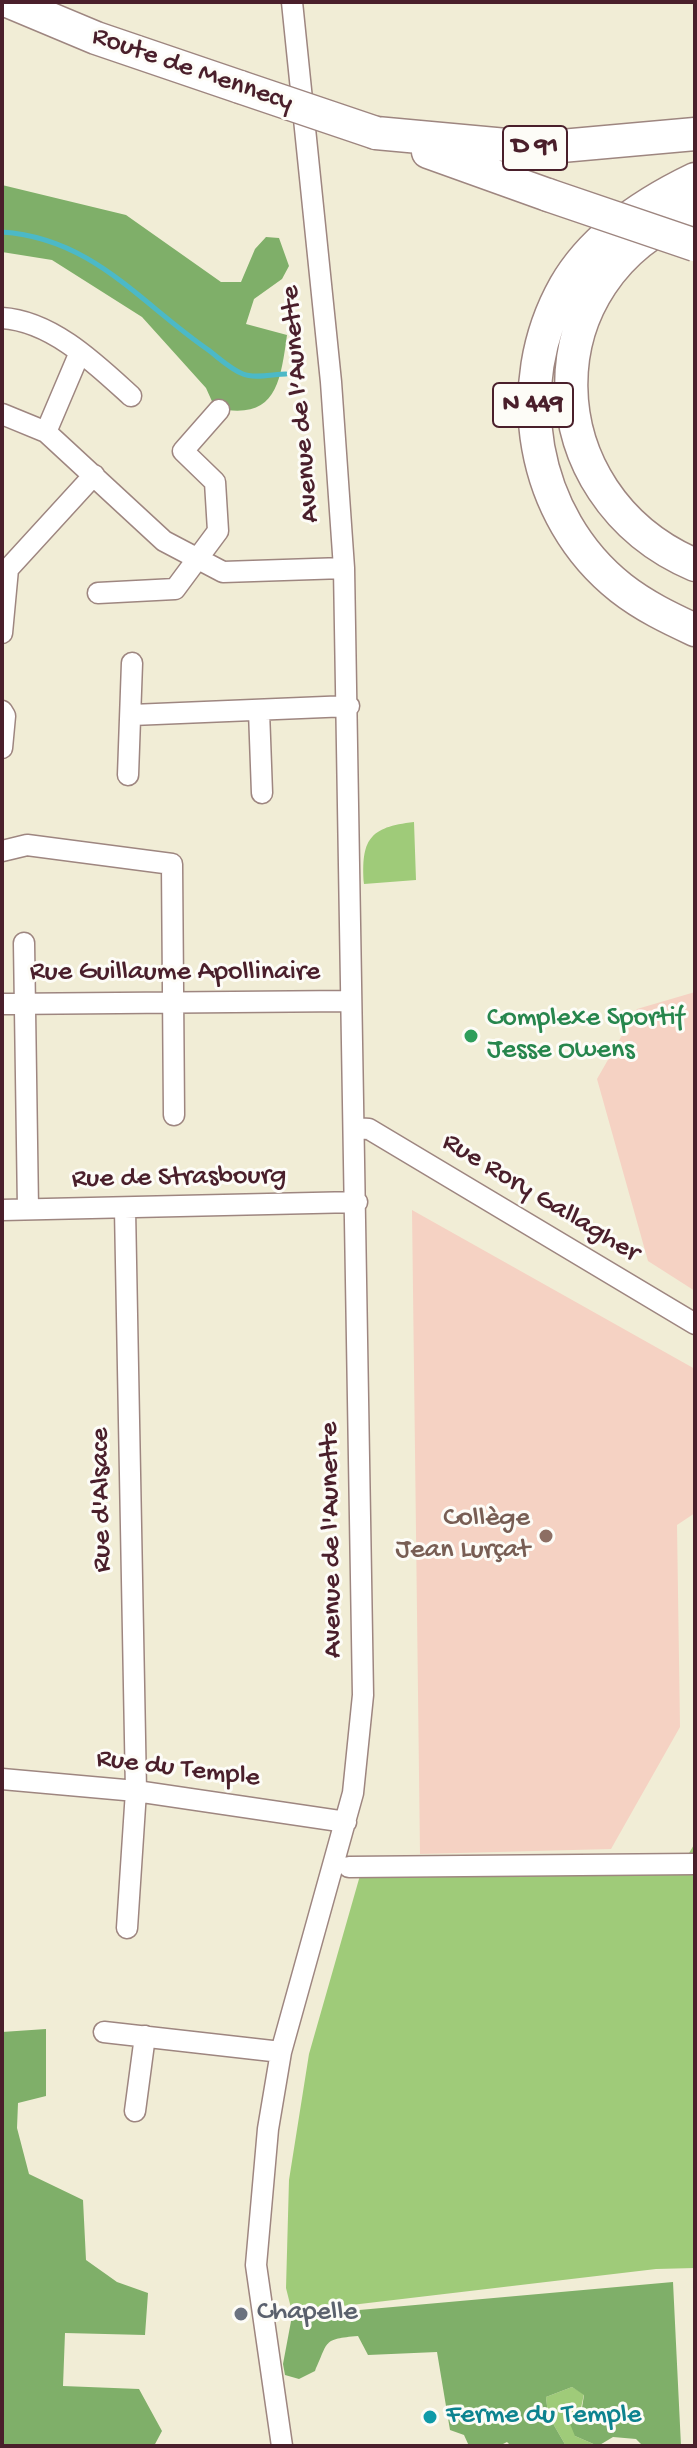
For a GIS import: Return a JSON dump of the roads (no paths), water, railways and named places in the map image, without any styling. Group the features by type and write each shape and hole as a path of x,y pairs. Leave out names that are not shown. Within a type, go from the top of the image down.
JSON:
{"main road":[{"name":"Route de Mennecy","path":"10,2 96,38 376,133"},
{"name":"D 91","path":"376,133 539,148 695,134"},
{"name":"D 91","path":"376,133 695,245"},
{"name":"N 449","path":"695,179 644,206 610,233 566,285 540,353 532,417 536,447 546,480 575,537 594,562 621,588 652,610 695,630"},
{"path":"695,211 645,237 604,280 587,309 576,340 571,399 583,457 615,508 648,540 695,565"}],"street":[{"name":"Avenue de l’Aunette","path":"292,2 331,382 344,568 349,803"},
{"path":"2,318 36,327 80,352 131,396"},
{"path":"46,432 80,352"},
{"path":"98,593 175,589 218,531 215,482 183,451 219,410"},
{"path":"2,414 46,432 164,541 223,572 344,568"},
{"path":"2,633 8,569 94,475"},
{"path":"128,775 132,663"},
{"path":"132,715 349,706"},
{"path":"2,711 5,716 2,748"},
{"path":"259,711 262,793"},
{"name":"Avenue de l'Aunette","path":"282,2446 256,2265 268,2129 281,2052 353,1793 363,1695 357,1202 346,848 349,803"},
{"path":"2,851 27,845 172,864 174,1115"},
{"path":"24,943 28,1209"},
{"name":"Rue Guillaume Apollinaire","path":"2,1004 349,1001"},
{"name":"Rue Rory Gallagher","path":"354,1128 369,1129 695,1324"},
{"name":"Rue de Strasbourg","path":"2,1210 357,1202"},
{"name":"Rue d'Alsace","path":"125,1209 136,1791 127,1928"},
{"name":"Rue du Temple","path":"2,1779 136,1791 346,1822"},
{"path":"349,1867 695,1864"},
{"path":"104,2032 281,2052"},
{"path":"135,2111 145,2036"}],"waterway":[{"path":"2,232 34,237 88,259 238,372 253,376 286,374"}],"place":[{"name":"Complexe Sportif Jesse Owens","path":"471,1036"},
{"name":"Collège Jean Lurçat","path":"546,1536"},
{"name":"Chapelle","path":"241,2314"},
{"name":"Ferme du Temple","path":"430,2417"}]}
